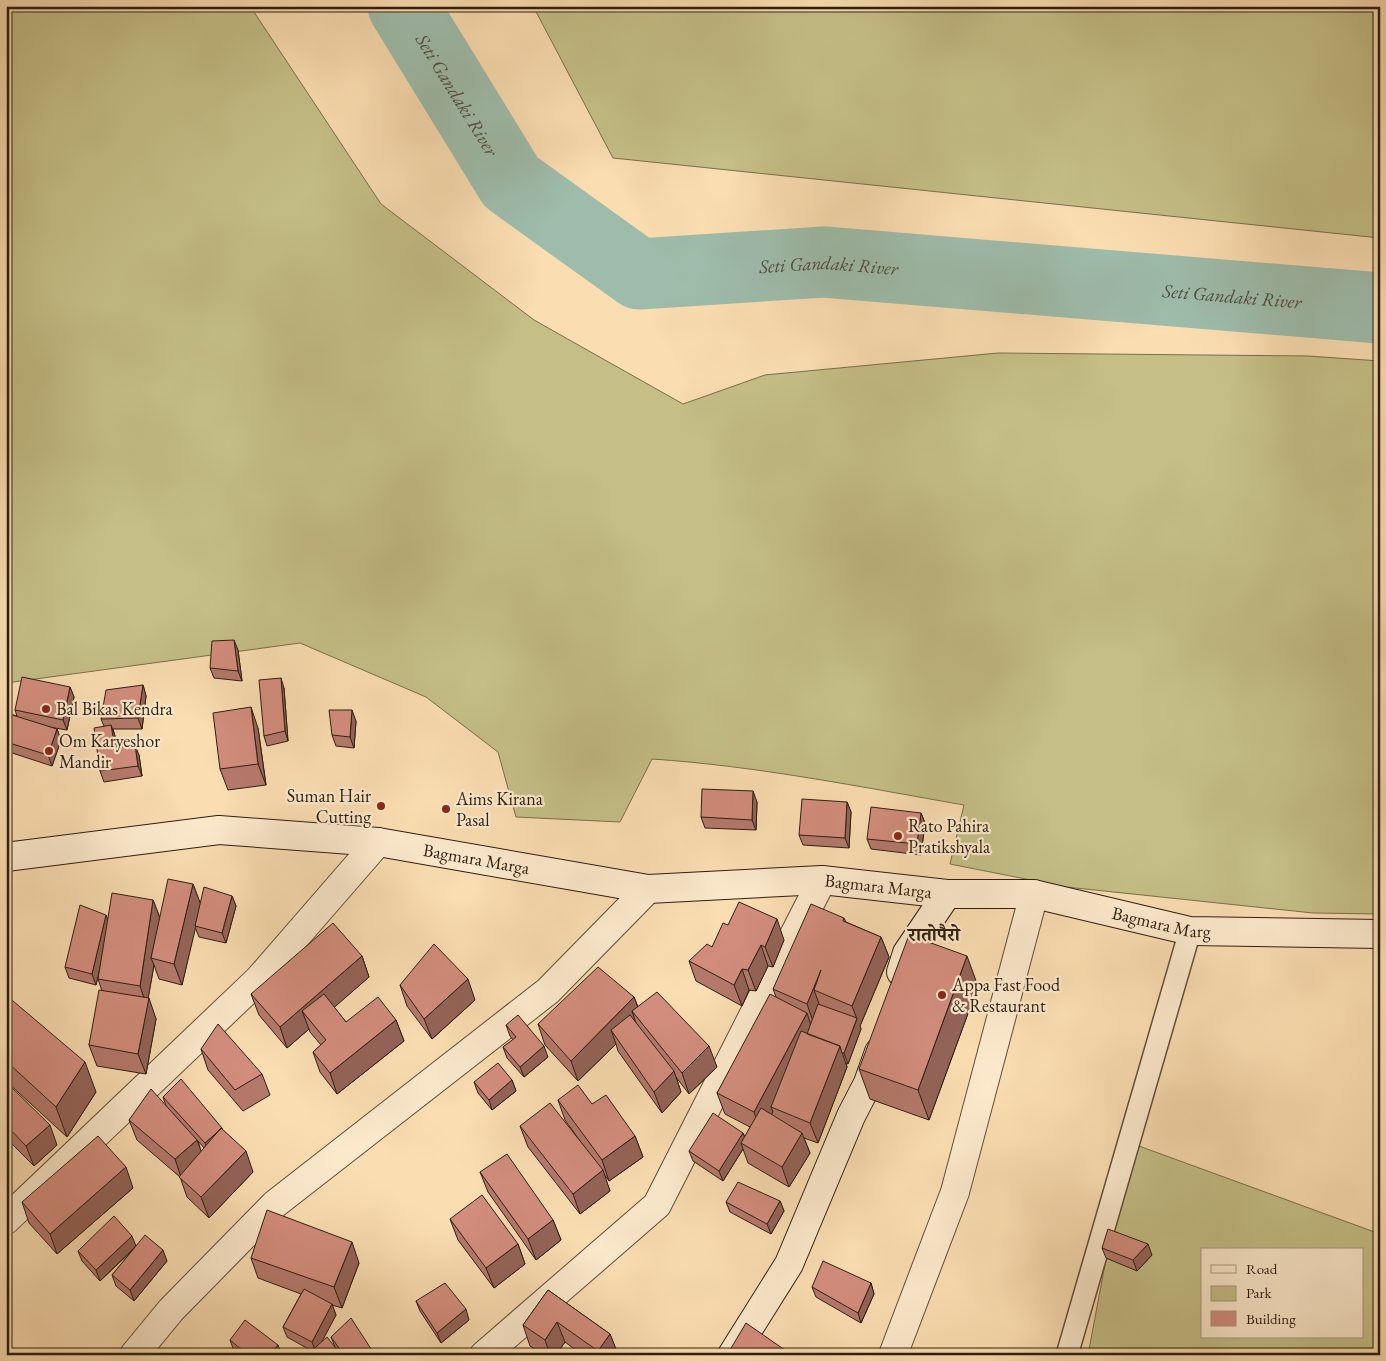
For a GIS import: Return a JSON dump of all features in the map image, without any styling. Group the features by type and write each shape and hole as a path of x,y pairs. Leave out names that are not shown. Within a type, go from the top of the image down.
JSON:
{"street":[{"name":"Bagmara Marga","path":"6,857 219,830 378,842 648,889 822,880 947,894"},
{"path":"6,1220 259,979 378,842"},
{"path":"484,1355 657,1205 822,880"},
{"path":"134,1355 171,1310 275,1204 548,991 648,889"},
{"path":"894,994 908,953 947,894"},
{"name":"Bagmara Marg","path":"947,894 1034,894 1190,931 1380,934"},
{"path":"893,1355 954,1192 1034,894"},
{"path":"732,1355 789,1264 868,1083 877,1059 885,1027"}],"lane":[{"path":"1067,1355 1190,931"}],"green space":[{"path":"6,6 250,6 381,204 534,320 683,404 765,375 998,353 1308,356 1380,361 1380,914 1313,913 1066,887 950,864 964,805 809,778 691,762 652,759 620,822 516,817 498,752 426,697 300,643 6,683"},
{"path":"533,6 1380,6 1380,238 613,158"},
{"path":"1128,1142 1380,1234 1380,1355 1088,1355"}],"building":[{"path":"234,640 238,671 210,668 212,641"},
{"name":"Bal Bikas Kendra","path":"22,677 70,687 63,720 15,710"},
{"path":"281,678 285,731 264,736 259,680"},
{"path":"143,685 138,718 101,719 106,690"},
{"path":"251,707 258,764 220,769 213,713"},
{"path":"329,710 352,710 350,737 332,735"},
{"path":"6,713 57,729 48,755 6,742"},
{"path":"111,725 115,748 135,745 138,766 100,771 94,728"},
{"path":"702,789 753,791 752,820 701,817"},
{"path":"802,799 847,802 845,838 799,835"},
{"name":"Rato Pahira Pratikshyala","path":"871,807 921,813 917,844 867,839"},
{"path":"168,879 193,884 174,964 151,958"},
{"path":"204,887 232,896 222,933 195,926"},
{"path":"112,893 153,900 140,986 98,979"},
{"path":"739,902 777,919 765,947 761,945 748,970 742,969 734,985 689,961 707,944 712,947 723,923 728,925"},
{"path":"811,904 844,918 843,921 881,937 852,1006 814,990 821,970 807,1004 773,989"},
{"path":"80,905 106,915 92,974 65,967"},
{"path":"333,923 362,956 280,1027 251,994"},
{"path":"909,935 967,956 918,1090 859,1069"},
{"path":"434,944 468,979 424,1019 400,985"},
{"path":"598,967 634,997 571,1061 538,1024"},
{"path":"99,990 149,998 138,1054 89,1045"},
{"path":"657,992 709,1046 682,1073 632,1011"},
{"path":"324,994 346,1022 378,997 396,1020 330,1073 313,1052 326,1040 302,1011"},
{"path":"770,994 807,1013 754,1112 717,1093"},
{"path":"6,995 85,1062 56,1107 6,1061"},
{"path":"818,1004 857,1018 844,1053 842,1053 840,1046 807,1034"},
{"path":"518,1015 544,1046 520,1067 503,1047 516,1037 506,1025"},
{"path":"630,1015 674,1071 654,1092 611,1030"},
{"path":"218,1024 262,1074 235,1090 201,1049"},
{"path":"801,1031 840,1046 810,1123 771,1107"},
{"path":"498,1063 512,1080 489,1100 474,1082"},
{"path":"181,1079 222,1128 205,1143 163,1097"},
{"path":"6,1082 50,1125 26,1146 6,1125"},
{"path":"578,1085 592,1104 606,1095 635,1136 602,1160 558,1100"},
{"path":"151,1089 197,1140 175,1159 129,1120"},
{"path":"550,1103 603,1170 573,1194 520,1126"},
{"path":"761,1108 802,1133 782,1167 741,1143"},
{"path":"713,1113 743,1133 719,1171 689,1151"},
{"path":"221,1128 246,1151 201,1197 179,1177"},
{"path":"98,1136 126,1167 50,1234 22,1202"},
{"path":"507,1154 553,1220 528,1239 480,1172"},
{"path":"738,1182 780,1201 767,1224 726,1202"},
{"path":"482,1195 518,1244 486,1268 450,1219"},
{"path":"267,1210 352,1242 334,1287 251,1258"},
{"path":"114,1216 132,1236 96,1270 78,1251"},
{"path":"1108,1229 1148,1244 1133,1260 1102,1248"},
{"path":"145,1235 163,1250 130,1290 112,1275"},
{"path":"823,1261 871,1283 858,1313 812,1287"},
{"path":"445,1283 466,1309 437,1333 416,1301"},
{"path":"304,1289 332,1304 312,1342 283,1327"},
{"path":"548,1290 610,1334 598,1351 557,1322 545,1340 523,1325"},
{"path":"351,1318 375,1355 344,1355 331,1337"},
{"path":"245,1320 278,1345 270,1355 248,1355 230,1340"},
{"path":"746,1323 792,1355 727,1355"},
{"path":"327,1337 341,1355 307,1355"}],"waterway":[{"name":"Seti Gandaki River","path":"403,6 511,182 639,274 824,262 1380,308"}],"place":[{"name":"Bal Bikas Kendra","path":"46,709"},
{"name":"Om Karyeshor Mandir","path":"49,751"},
{"name":"Suman Hair Cutting","path":"381,806"},
{"name":"Aims Kirana Pasal","path":"446,809"},
{"name":"Rato Pahira Pratikshyala","path":"898,836"},
{"name":"Appa Fast Food & Restaurant","path":"942,995"}],"district":[{"name":"रातोपैरो","path":"934,934"}]}
